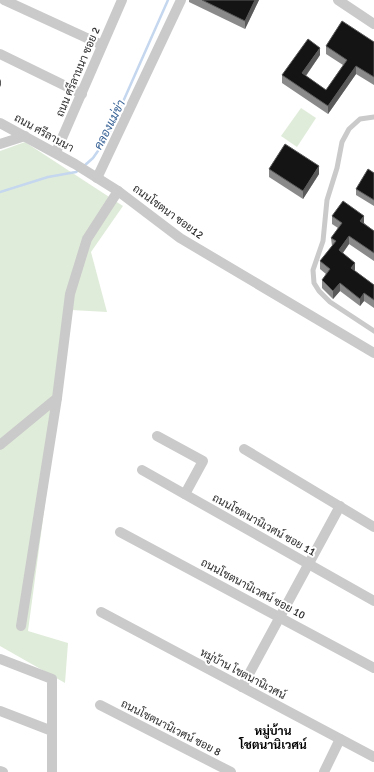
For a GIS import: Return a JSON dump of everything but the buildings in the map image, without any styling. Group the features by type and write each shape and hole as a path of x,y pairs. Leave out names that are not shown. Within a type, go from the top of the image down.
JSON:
{"street":[{"path":"4,0 102,46"},
{"name":"ถนน ศรีลานนา ซอย 2","path":"56,152 122,0"},
{"path":"97,178 181,0"},
{"path":"338,0 374,24"},
{"path":"0,54 82,94"},
{"name":"ถนน ศรีลานนา","path":"0,123 56,152 118,191"},
{"path":"0,144 25,136"},
{"name":"ถนนโชตนา ซอย12","path":"21,626 57,398 70,294 87,239 118,191 180,238 374,353"},
{"path":"0,445 57,398"},
{"path":"157,436 203,460 185,494"},
{"path":"244,449 374,527"},
{"name":"ถนนโชตนานิเวศน์ ซอย 11","path":"142,470 374,601"},
{"path":"242,687 340,506"},
{"name":"ถนนโชตนานิเวศน์ ซอย 10","path":"120,532 374,668"},
{"name":"หมู่บ้าน โชตนานิเวศน์","path":"101,612 374,756"},
{"path":"0,658 52,678 52,772"},
{"name":"ถนนโชตนานิเวศน์ ซอย 8","path":"100,704 231,772"},
{"path":"0,711 52,731"},
{"path":"324,772 340,739"}],"lane":[{"path":"374,117 360,119 349,129 342,142 337,168 327,200 323,241 313,270 314,283 318,291 330,302 353,315 374,331"}],"green space":[{"path":"301,108 316,118 297,147 281,136"},
{"path":"25,142 123,206 91,252 107,312 71,310 28,631 68,643 65,683 0,646 0,151"}],"waterway":[{"name":"คลองแม่ข่า","path":"84,166 93,158 107,138 168,0"},
{"name":"คลองแม่ข่า","path":"0,192 48,177 76,172 80,169"}],"district":[{"name":"หมู่บ้าน โชตนานิเวศน์","path":"273,738"}]}
